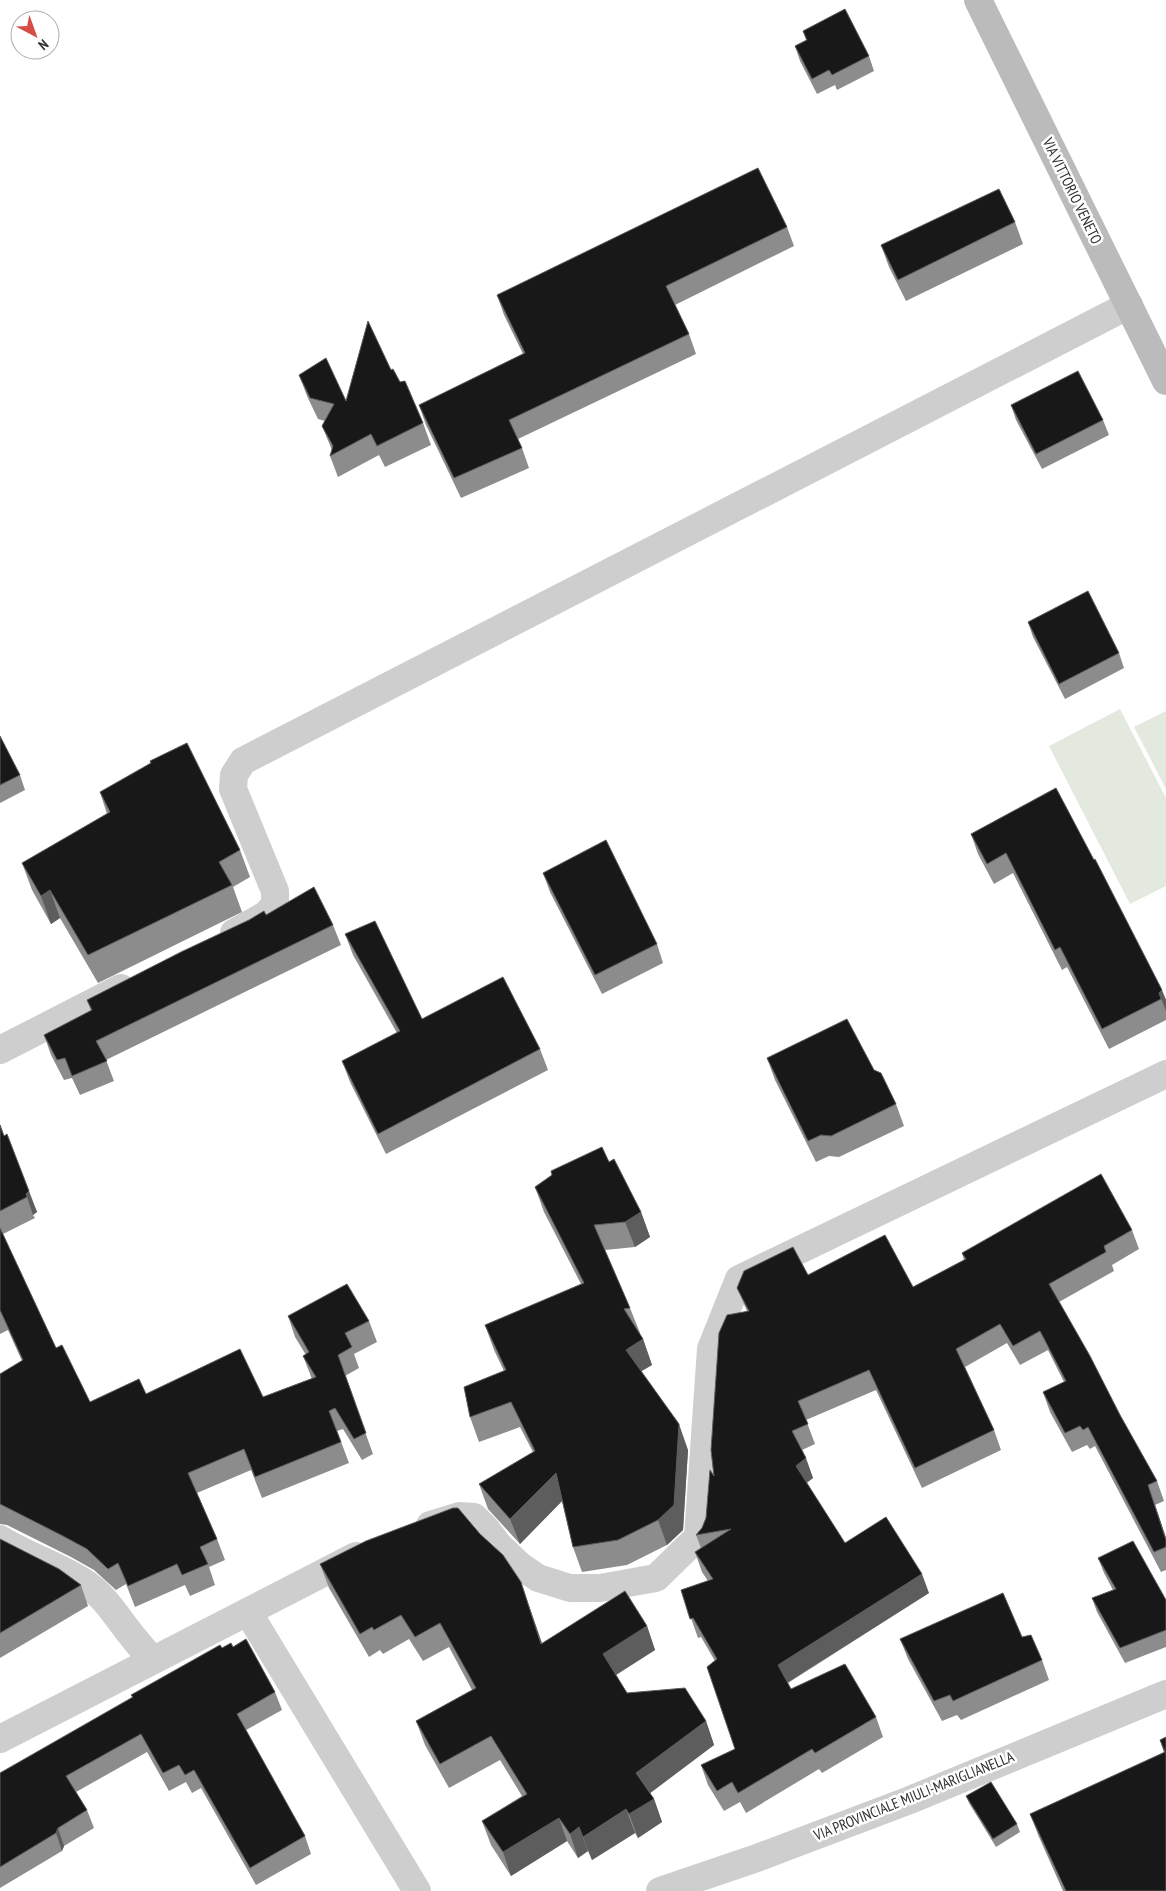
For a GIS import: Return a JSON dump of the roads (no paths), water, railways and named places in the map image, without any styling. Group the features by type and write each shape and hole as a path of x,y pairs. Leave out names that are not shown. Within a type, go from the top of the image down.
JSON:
{"street":[{"name":"VIA VITTORIO VENETO","path":"978,0 1166,381"},
{"path":"215,942 249,926 267,914 275,904 275,891 233,789 234,775 243,761 1129,305"},
{"path":"0,1050 146,976"},
{"path":"404,1535 458,1516 474,1517 519,1565 538,1578 570,1588 600,1588 656,1578 698,1537 711,1349 739,1279 1166,1074"},
{"path":"0,1539 19,1551 65,1571 86,1583 107,1601 132,1637 153,1660"},
{"path":"0,1739 377,1546"},
{"path":"248,1612 417,1891"},
{"name":"VIA PROVINCIALE MIULI-MARIGLIANELLA","path":"660,1891 757,1858 910,1800 1166,1694"}]}
